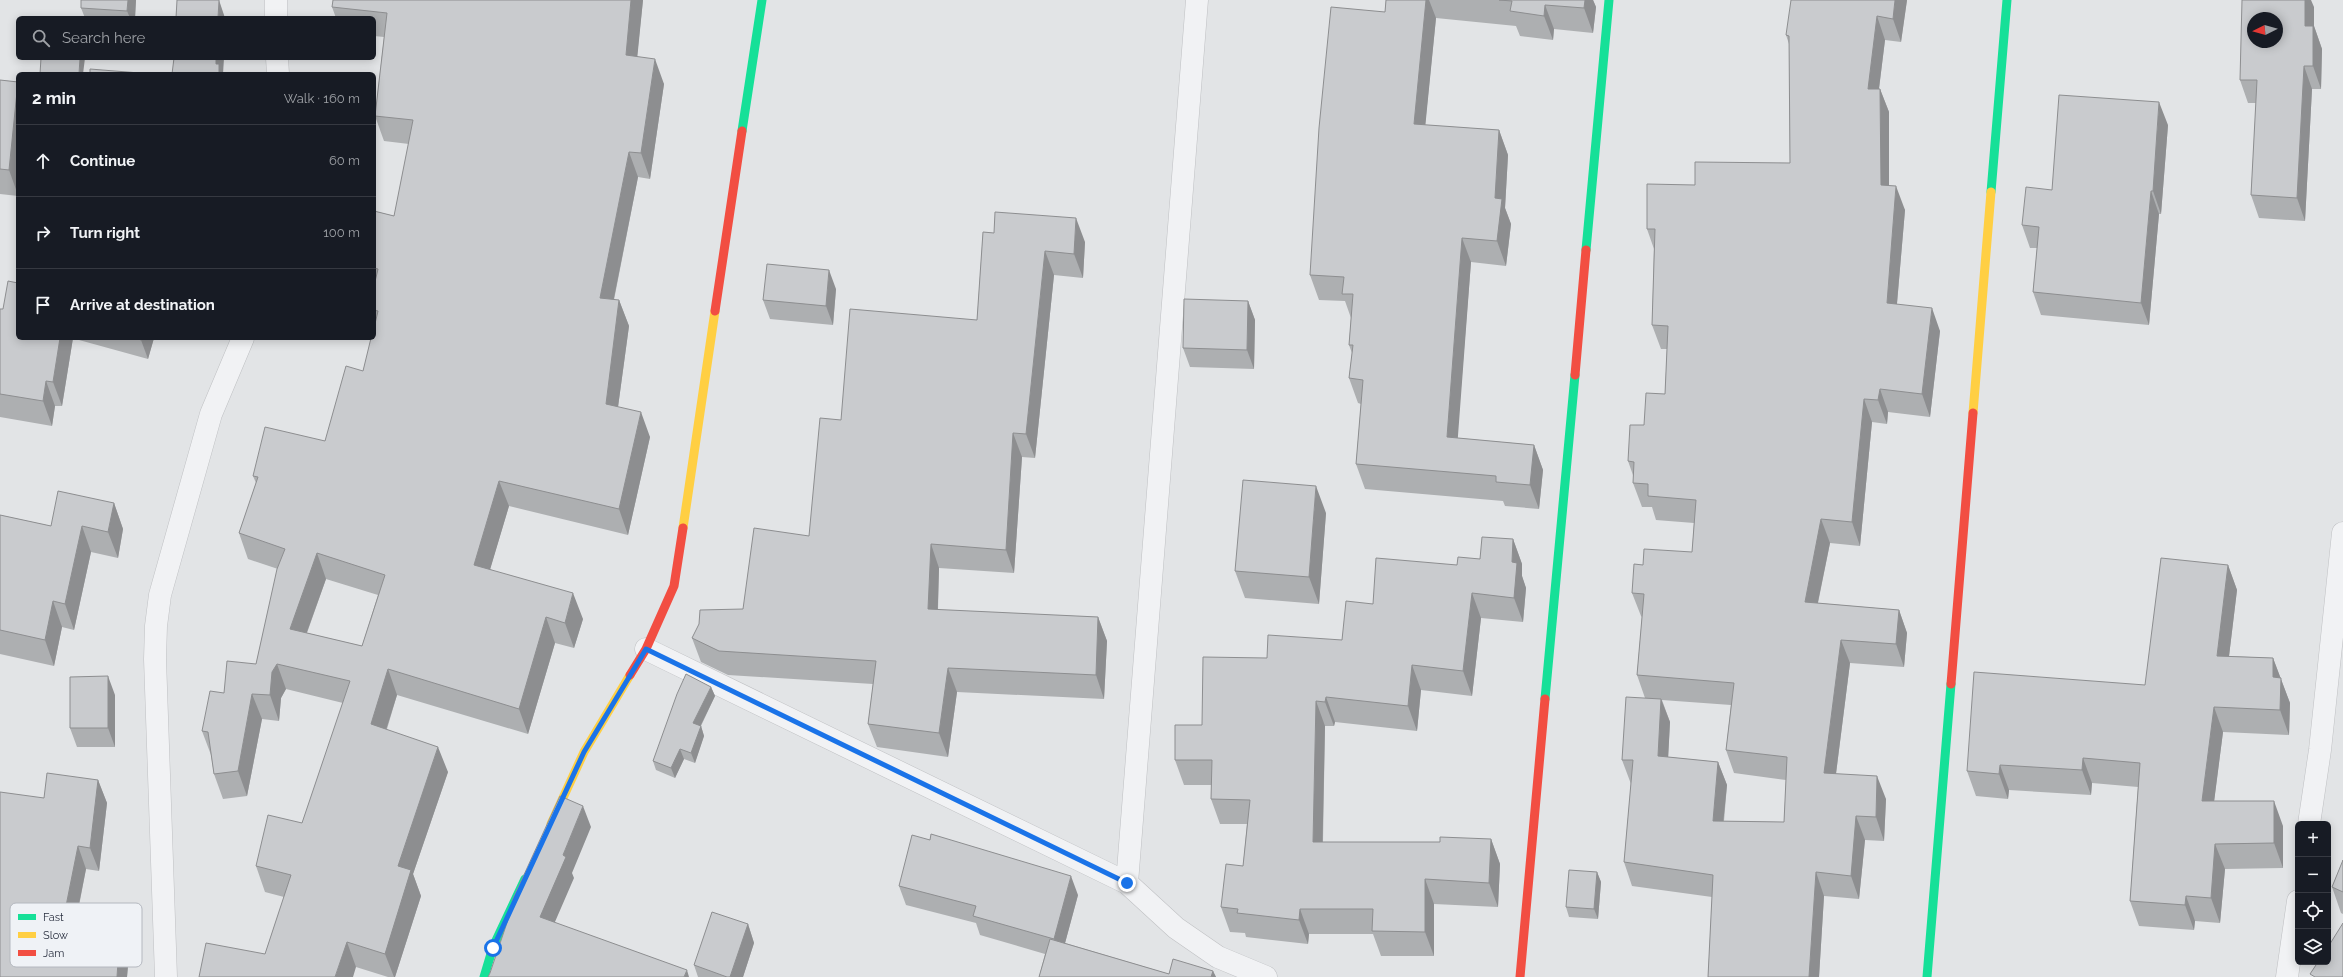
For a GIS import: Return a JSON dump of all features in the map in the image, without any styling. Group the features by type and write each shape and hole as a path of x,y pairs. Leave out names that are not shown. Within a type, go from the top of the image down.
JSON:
{"street":[{"path":"276,0 276,16"},
{"path":"547,832 584,752 646,649 674,586 762,0"},
{"path":"1127,883 1197,0"},
{"path":"1520,977 1609,0"},
{"path":"1927,977 2006,0"},
{"path":"278,60 278,72"},
{"path":"166,977 155,659 156,626 160,595 212,414 242,340"},
{"path":"2309,821 2320,750 2343,533"},
{"path":"646,649 1127,883 1176,928 1218,957 1266,977"},
{"path":"484,977 493,948 530,868"},
{"path":"2287,977 2295,922"}],"building":[{"path":"81,0 128,0 127,11 81,8"},
{"path":"177,0 219,0 218,16 176,16"},
{"path":"333,0 631,0 626,55 655,59 641,153 629,152 600,298 619,300 606,404 641,412 619,509 499,481 474,565 573,593 565,623 546,617 519,709 388,669 371,724 438,747 398,866 411,870 385,954 347,942 335,977 199,977 206,943 265,954 291,875 256,866 268,815 302,823 350,681 277,664 272,672 270,695 252,694 238,771 214,774 208,732 202,731 210,691 224,693 227,661 256,664 277,569 285,549 239,533 258,477 253,476 265,427 325,441 346,366 363,371 371,340 376,340 376,320 378,311 376,310 376,278 378,269 376,268 376,212 394,216 413,120 376,116 387,13 332,7","holes":["317,553 385,575 362,646 290,629"]},
{"path":"1386,0 1426,0 1414,124 1499,130 1495,198 1502,199 1497,241 1462,238 1447,437 1534,445 1530,485 1496,482 1496,476 1356,464 1363,380 1349,378 1353,345 1349,345 1353,294 1342,294 1344,277 1310,275 1319,128 1331,7 1385,12"},
{"path":"1499,0 1585,0 1584,8 1545,5 1544,16 1510,11 1512,1"},
{"path":"1791,0 1895,0 1893,19 1877,16 1868,89 1880,89 1881,185 1896,186 1887,303 1932,308 1922,394 1880,389 1878,400 1864,399 1852,522 1821,519 1805,602 1899,610 1896,644 1841,640 1824,773 1877,776 1876,817 1856,816 1851,876 1816,872 1809,977 1708,977 1713,875 1624,862 1633,760 1622,760 1626,697 1661,699 1658,756 1718,762 1713,821 1784,822 1787,757 1726,750 1734,683 1637,675 1644,594 1632,593 1634,564 1643,565 1644,549 1692,552 1696,500 1648,496 1648,484 1633,483 1634,462 1628,461 1630,425 1644,425 1646,393 1665,394 1668,326 1652,325 1655,229 1647,229 1647,184 1695,185 1695,162 1790,163 1789,36 1786,35"},
{"path":"2242,0 2305,0 2305,26 2313,26 2313,66 2304,66 2297,198 2251,195 2257,80 2240,80"},
{"path":"41,60 80,60 79,72 40,72"},
{"path":"174,60 216,60 216,64 219,64 219,72 172,72"},
{"path":"90,69 127,72 90,72"},
{"path":"0,80 16,82 16,102 9,170 0,169"},
{"path":"2059,95 2159,102 2153,191 2151,191 2141,303 2033,292 2039,227 2022,225 2026,187 2052,190"},
{"path":"995,212 1076,218 1074,254 1045,251 1026,434 1013,433 1006,550 931,544 928,609 1098,617 1096,675 948,668 939,733 868,724 876,661 719,651 692,638 699,624 700,610 743,609 754,528 809,536 820,418 841,420 850,309 977,320 983,232 994,233"},
{"path":"767,264 829,270 826,306 763,300"},
{"path":"8,281 16,283 16,340 60,340 53,382 46,381 43,401 0,394 0,309 3,309"},
{"path":"1184,299 1248,301 1247,350 1183,348"},
{"path":"1243,480 1316,486 1309,577 1235,571"},
{"path":"58,491 114,503 108,532 82,526 65,604 53,601 45,640 0,630 0,515 51,526"},
{"path":"1482,537 1513,539 1512,562 1517,563 1514,598 1472,593 1463,671 1412,665 1408,706 1326,697 1325,702 1316,701 1313,842 1440,842 1440,837 1491,839 1489,883 1425,879 1425,932 1372,931 1373,909 1300,909 1299,920 1237,913 1238,909 1221,907 1226,864 1243,866 1250,800 1211,799 1212,760 1175,760 1175,725 1202,725 1203,657 1267,658 1268,635 1342,640 1346,601 1373,604 1376,558 1457,565 1458,557 1480,559"},
{"path":"2161,558 2228,565 2217,656 2273,658 2273,677 2281,678 2280,710 2214,707 2202,801 2274,801 2274,843 2215,844 2211,898 2186,896 2185,905 2130,901 2140,763 2083,758 2082,770 2000,765 1999,774 1967,771 1974,672 2145,685"},
{"path":"686,674 711,687 693,723 701,726 691,753 680,749 671,768 653,761 677,694"},
{"path":"108,676 108,728 70,728 70,677"},
{"path":"47,773 98,780 90,848 78,846 67,903 10,903 10,967 118,967 117,977 0,977 0,792 44,798"},
{"path":"560,796 583,806 563,855 566,857 540,917 687,970 684,977 488,977 514,902 512,901"},
{"path":"931,834 1071,876 1054,939 973,916 976,906 899,886 912,835 930,840"},
{"path":"2343,860 2343,892 2332,887"},
{"path":"1569,870 1597,872 1594,909 1566,907"},
{"path":"712,912 748,924 730,977 694,965"},
{"path":"2343,923 2343,977 2315,977 2310,974 2316,965 2331,965 2331,942"},
{"path":"1050,939 1169,974 1173,959 1213,971 1211,977 1039,977"}],"traffic: fast":[{"path":"742,131 762,0"},
{"path":"1586,250 1609,0"},
{"path":"1991,192 2007,0"},
{"path":"1545,699 1575,375"},
{"path":"1927,977 1951,684"},
{"path":"484,977 493,947 525,879"}],"traffic: slow":[{"path":"1973,413 1991,192"},
{"path":"683,528 715,311"},
{"path":"551,824 584,752 630,675"}],"traffic: jam":[{"path":"715,311 742,131"},
{"path":"1575,375 1586,250"},
{"path":"1951,684 1973,413"},
{"path":"630,675 646,649 674,586 683,528"},
{"path":"1520,977 1545,699"}],"route":[{"path":"493,948 584,752 646,649 1127,883"}]}
